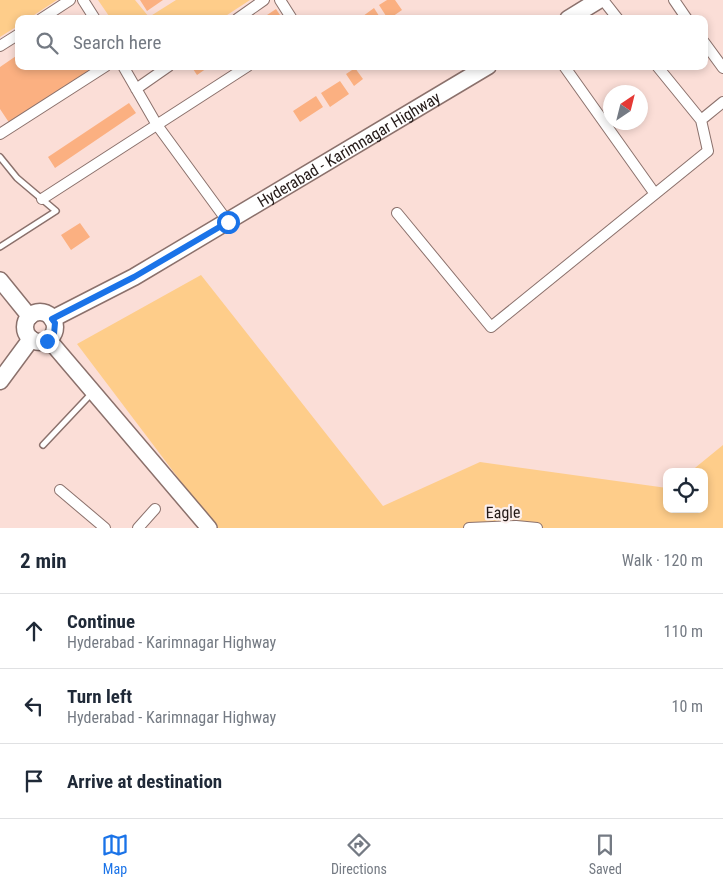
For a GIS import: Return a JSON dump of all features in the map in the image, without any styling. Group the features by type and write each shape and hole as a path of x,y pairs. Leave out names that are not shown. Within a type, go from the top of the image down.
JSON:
{"main road":[{"path":"575,15 599,0"},
{"name":"Hyderabad - Karimnagar Highway","path":"52,319 134,277 481,70"},
{"path":"0,280 29,329 42,342 49,340 54,334 55,329 52,319 39,312 29,329 0,381"},
{"path":"0,364 29,329"},
{"path":"49,340 209,528"}],"street":[{"path":"47,15 70,0"},
{"path":"83,0 92,15"},
{"path":"243,15 264,0"},
{"path":"280,0 289,15"},
{"path":"603,0 615,15"},
{"path":"674,0 684,15"},
{"path":"0,46 15,37"},
{"path":"708,47 723,68"},
{"path":"0,134 100,70"},
{"path":"125,70 158,124 228,222"},
{"path":"136,89 163,70"},
{"path":"42,199 242,70"},
{"path":"567,70 655,194"},
{"path":"397,213 492,327 708,151 701,120 660,70"},
{"path":"701,120 723,102"},
{"path":"60,490 105,528"},
{"path":"138,528 155,508"},
{"name":"Eagle","path":"469,528 516,526 537,528"}],"lane":[{"path":"0,157 17,178 56,212 0,247"},
{"path":"43,445 94,392"}],"shaded area":[{"path":"0,0 57,0 34,15 15,15 15,28 0,37"},
{"path":"98,0 135,0 147,15 108,15"},
{"path":"176,0 250,0 227,15 152,15"},
{"path":"201,275 383,506 480,462 663,487 663,513 708,513 708,468 695,468 723,445 723,528 216,528 77,344"}],"building":[{"path":"140,0 163,0 147,11"},
{"path":"387,0 395,0 402,10 395,15 385,15 379,5"},
{"path":"374,8 378,15 364,15"},
{"path":"276,9 280,15 267,15"},
{"path":"15,57 15,70 89,70 10,124 0,109 0,67"},
{"path":"194,70 204,70 197,75"},
{"path":"352,70 356,70 363,79 354,86 346,74"},
{"path":"340,81 349,94 330,107 321,93"},
{"path":"316,96 323,107 300,122 293,111"},
{"path":"129,103 136,113 55,168 48,157"},
{"path":"80,223 90,237 71,250 61,235"}],"route":[{"path":"47,341 54,334 55,323 52,319 134,277 228,222"}]}
